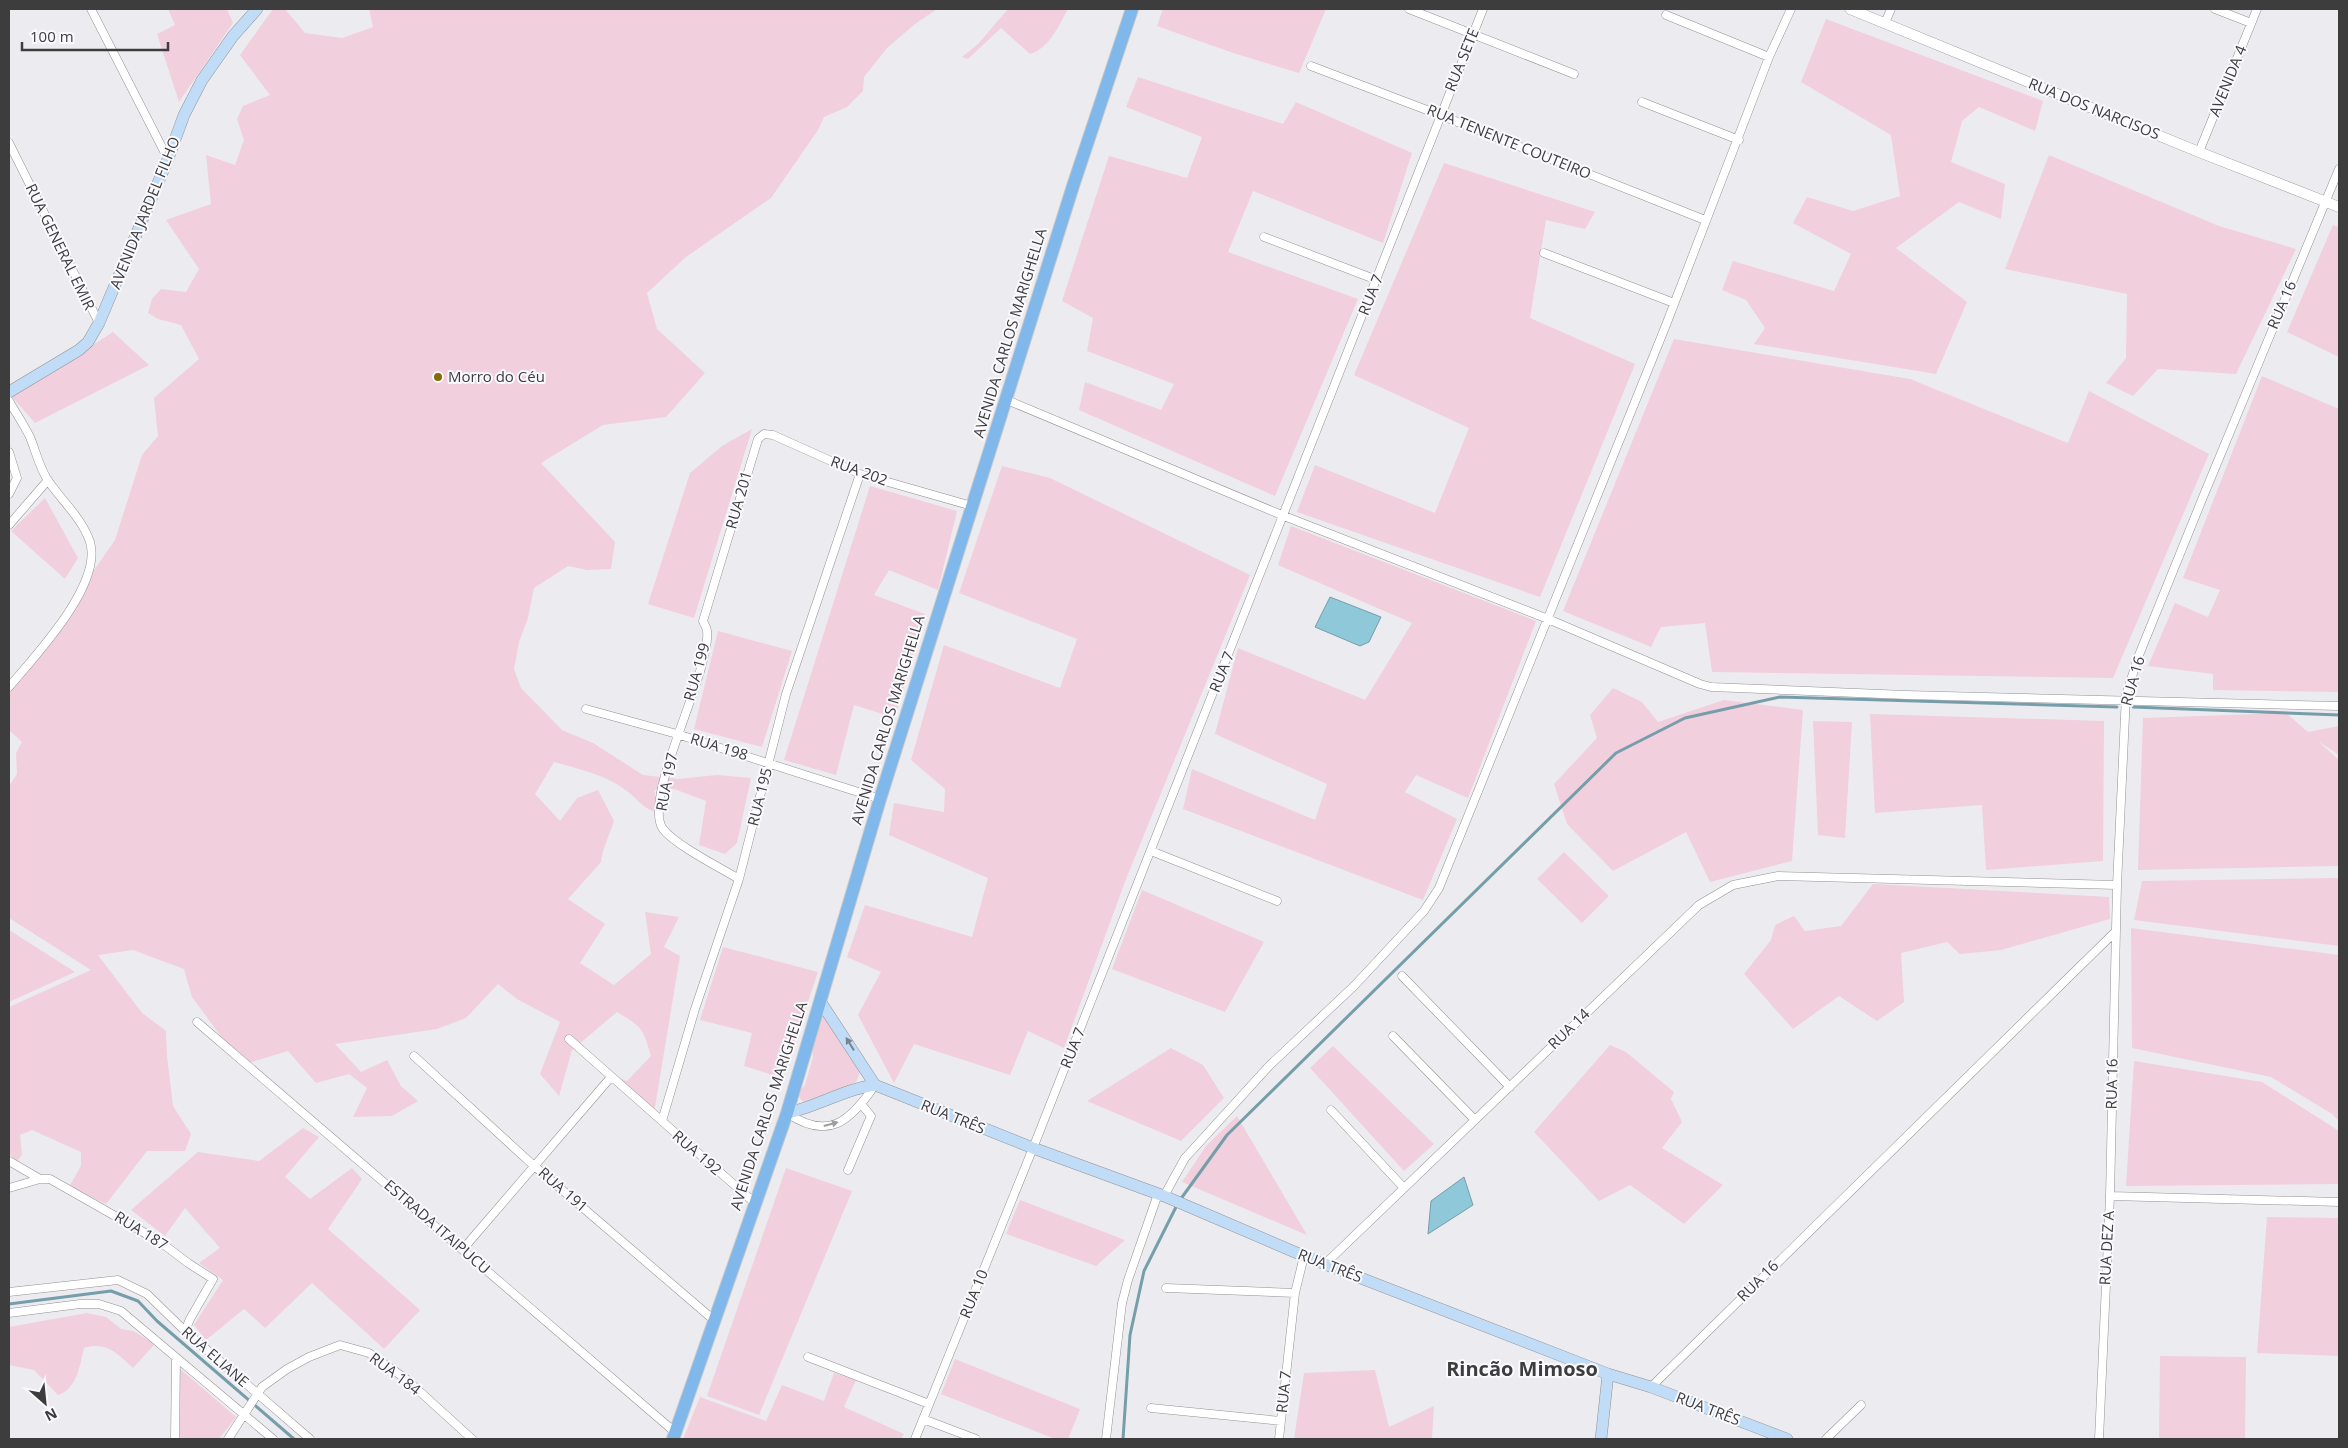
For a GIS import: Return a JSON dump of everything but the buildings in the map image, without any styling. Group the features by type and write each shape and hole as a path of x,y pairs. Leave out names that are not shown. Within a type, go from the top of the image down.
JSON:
{"main road":[{"name":"AVENIDA JARDEL FILHO","path":"9,392 79,350 88,342 99,323 168,159 184,115 202,80 247,14 257,9"},
{"name":"AVENIDA CARLOS MARIGHELLA","path":"675,1436 787,1113 880,798 1072,186 1132,9"},
{"path":"787,1113 802,1110 862,1087 875,1085 820,1001"},
{"name":"RUA TRÊS","path":"875,1085 1033,1148 1161,1195 1304,1256 1608,1374 1651,1387 1787,1439"},
{"path":"1601,1439 1608,1374"}],"street":[{"path":"91,9 168,159"},
{"path":"1409,9 1574,74"},
{"name":"RUA SETE","path":"1410,195 1483,9"},
{"path":"1106,1439 1122,1303 1128,1280 1161,1195 1185,1158 1202,1139 1269,1066 1354,986 1424,911 1439,888 1666,325 1705,220 1739,140 1769,57 1791,9"},
{"name":"RUA DOS NARCISOS","path":"1850,9 2199,152 2339,207"},
{"path":"1886,23 1891,9"},
{"path":"2215,9 2251,24"},
{"name":"AVENIDA 4","path":"2199,152 2257,9"},
{"path":"1666,15 1769,57"},
{"name":"RUA TENENTE COUTEIRO","path":"1311,66 1705,220"},
{"path":"1642,102 1739,140"},
{"name":"RUA GENERAL EMIR","path":"9,143 99,323"},
{"name":"RUA 16","path":"2110,1196 2117,886 2126,699 2139,655 2266,342 2339,169"},
{"name":"RUA 7","path":"1033,1148 1410,195"},
{"path":"1264,237 1377,280"},
{"path":"1544,253 1674,303"},
{"path":"1006,400 1284,516 1548,619 1711,687 1906,695 2126,699 2339,706"},
{"path":"9,401 30,437 38,464 62,497 90,543 90,568 75,603 48,641 9,687"},
{"name":"RUA 202","path":"755,447 758,439 764,434 773,435 860,474 972,506"},
{"name":"RUA 201","path":"723,554 755,447"},
{"path":"9,452 18,478 9,494"},
{"name":"RUA 195","path":"662,1121 695,1009 739,879 786,694 860,474"},
{"path":"9,525 48,480"},
{"name":"RUA 199","path":"677,734 705,651 708,630 703,621 723,554"},
{"name":"RUA 198","path":"586,709 677,734 880,798"},
{"name":"RUA 197","path":"677,734 661,798 660,824 663,830 681,844 739,879"},
{"path":"1151,851 1277,901"},
{"name":"RUA 14","path":"1325,1264 1699,904 1732,885 1778,876 2117,886"},
{"name":"RUA 16","path":"1651,1387 1972,1070 2116,931"},
{"path":"1402,976 1510,1087"},
{"name":"ESTRADA ITAIPUCU","path":"197,1022 463,1249 675,1436"},
{"path":"1393,1036 1474,1119"},
{"path":"569,1039 662,1121"},
{"name":"RUA 191","path":"414,1056 533,1165 714,1321"},
{"path":"463,1249 533,1165 611,1077"},
{"path":"787,1113 806,1125 827,1126 848,1118 862,1105 875,1085"},
{"path":"848,1170 871,1116 862,1105"},
{"path":"1331,1110 1404,1188"},
{"name":"RUA 192","path":"662,1121 756,1204"},
{"name":"RUA 10","path":"915,1439 1033,1148"},
{"path":"9,1161 40,1179"},
{"path":"9,1188 40,1179"},
{"name":"RUA 187","path":"40,1179 50,1179 117,1215 159,1241 213,1279 185,1331"},
{"name":"RUA DEZ A","path":"2099,1439 2110,1196 2339,1202"},
{"name":"RUA 7","path":"1280,1439 1295,1293 1304,1256"},
{"name":"RUA ELIANE","path":"9,1292 118,1280 147,1294 185,1331 310,1439"},
{"path":"1166,1288 1295,1293"},
{"path":"9,1313 80,1304 99,1304 121,1311 273,1439"},
{"name":"RUA 184","path":"228,1439 262,1387 287,1368 324,1350 340,1345 369,1352 406,1380 472,1439"},
{"path":"808,1357 929,1404"},
{"path":"176,1358 176,1439"},
{"path":"1826,1439 1861,1405"},
{"path":"1151,1408 1281,1421"},
{"path":"924,1419 976,1439"}],"shaded area":[{"path":"168,9 227,9 233,23 179,102 157,34 175,25"},
{"path":"273,9 285,9 305,33 342,38 373,27 369,9 937,9 915,24 887,48 864,77 863,91 847,107 824,117 818,130 771,198 686,257 647,293 657,329 705,373 666,417 603,425 541,463 615,542 611,569 587,570 568,566 534,588 528,618 519,642 514,669 521,688 562,730 593,743 643,775 678,779 717,775 751,778 737,843 725,854 699,845 706,801 674,789 654,790 659,812 653,811 644,806 629,792 608,779 554,762 535,794 560,821 577,798 598,790 614,821 601,862 568,899 605,924 580,963 614,985 651,954 645,912 679,917 664,947 680,956 654,1113 623,1090 622,1079 627,1081 651,1056 646,1039 637,1025 617,1012 572,1050 559,1096 540,1074 560,1022 517,999 498,984 466,1018 437,1029 335,1044 361,1072 387,1060 401,1086 418,1101 392,1116 353,1117 367,1088 349,1074 316,1083 288,1051 242,1065 192,997 184,969 133,950 98,955 142,1013 166,1031 173,1106 191,1134 185,1151 147,1151 106,1204 69,1187 81,1166 81,1152 32,1130 20,1135 22,1155 17,1161 9,1154 9,1007 91,970 9,918 9,786 17,774 16,753 22,742 9,730 9,693 115,540 142,455 158,436 154,398 199,359 181,325 158,319 148,313 152,299 161,289 186,292 199,269 166,220 211,204 206,155 235,165 244,140 237,119 243,106 270,95 240,55"},
{"path":"1008,9 1068,9 1053,36 1037,51 1030,54 1001,28 968,59 962,57 978,44"},
{"path":"1163,9 1326,9 1299,73 1233,53 1157,26"},
{"path":"1826,19 2043,101 2035,131 1979,107 1962,121 1951,162 2005,184 2001,219 1959,202 1896,248 1967,302 1936,374 1754,344 1765,328 1746,300 1722,290 1733,261 1834,291 1851,254 1793,223 1807,197 1853,211 1900,196 1891,135 1801,82"},
{"path":"1138,77 1283,124 1296,102 1412,153 1383,243 1253,191 1228,252 1358,299 1275,496 1079,410 1085,382 1161,410 1174,384 1087,351 1093,318 1062,301 1109,156 1187,178 1202,137 1126,107"},
{"path":"2049,155 2219,226 2296,249 2236,374 2158,369 2133,396 2106,383 2126,358 2127,294 2005,269"},
{"path":"1444,163 1595,212 1585,229 1546,220 1530,318 1635,364 1540,597 1297,512 1315,465 1435,513 1469,428 1354,375"},
{"path":"2333,225 2339,227 2339,357 2287,332"},
{"path":"113,332 149,365 35,423 12,397"},
{"path":"1674,339 1910,379 2068,443 2089,391 2209,454 2113,678 1712,672 1705,623 1661,627 1651,647 1563,611"},
{"path":"2262,376 2339,409 2339,692 2213,690 2213,674 2148,666 2175,603 2208,617 2220,590 2183,578"},
{"path":"752,429 694,618 648,604 690,473 722,446"},
{"path":"1002,466 1050,478 1250,575 1126,879 1064,1048 1028,1031 1010,1075 914,1044 894,1083 858,1015 881,972 847,957 865,905 972,937 988,878 889,835 894,803 944,812 945,789 911,760 944,645 1060,688 1077,639 959,593"},
{"path":"870,486 957,511 938,590 889,570 874,595 925,614 895,718 854,705 836,775 784,760"},
{"path":"45,498 78,558 65,579 11,531"},
{"path":"1291,526 1536,621 1468,798 1416,775 1405,792 1457,819 1423,900 1183,809 1192,769 1315,820 1327,784 1215,734 1238,648 1365,700 1412,623 1278,565"},
{"path":"718,631 792,651 762,747 694,729"},
{"path":"1613,688 1642,702 1658,722 1724,700 1803,710 1792,861 1710,882 1686,832 1613,871 1567,824 1554,784 1597,738 1590,715"},
{"path":"2286,713 2308,732 2339,726 2339,755 2318,741 2339,760 2339,866 2138,870 2143,718"},
{"path":"1870,714 2104,721 2103,861 1986,870 1982,805 1875,813"},
{"path":"1813,721 1852,722 1845,838 1818,835"},
{"path":"1564,852 1609,896 1582,923 1537,879"},
{"path":"2339,878 2339,946 2134,920 2142,881"},
{"path":"1873,884 2109,897 2110,919 2001,950 1960,954 1947,942 1901,953 1904,1002 1877,1021 1839,996 1793,1029 1744,974 1771,940 1775,925 1794,916 1805,931 1841,926"},
{"path":"1142,890 1264,942 1225,1012 1112,969"},
{"path":"2131,928 2339,955 2339,1121 2332,1114 2271,1077 2132,1048"},
{"path":"9,930 75,972 9,1002"},
{"path":"723,947 818,972 782,1078 744,1066 752,1033 700,1020"},
{"path":"821,1016 826,1018 860,1072 856,1082 810,1103 802,1100 798,1093 805,1085 813,1057 812,1046"},
{"path":"1610,1045 1626,1052 1674,1092 1671,1099 1682,1122 1662,1148 1723,1185 1684,1224 1630,1185 1599,1201 1534,1132"},
{"path":"1333,1046 1434,1144 1404,1171 1310,1068"},
{"path":"1171,1048 1203,1065 1224,1098 1181,1141 1087,1101"},
{"path":"2134,1061 2262,1082 2339,1131 2339,1184 2126,1186"},
{"path":"1237,1116 1307,1235 1182,1182 1206,1146"},
{"path":"303,1128 319,1137 285,1177 310,1199 352,1168 362,1179 328,1229 420,1310 384,1349 312,1283 265,1328 244,1309 206,1340 194,1325 223,1280 199,1263 220,1248 185,1208 165,1236 131,1210 198,1152 259,1161"},
{"path":"786,1168 852,1191 759,1415 707,1396"},
{"path":"1020,1200 1125,1240 1096,1266 1006,1234"},
{"path":"2267,1217 2339,1218 2339,1356 2257,1353"},
{"path":"87,1313 106,1317 121,1329 133,1331 155,1344 133,1368 116,1353 105,1347 92,1346 84,1348 74,1382 70,1388 58,1395 34,1370 9,1365 9,1327"},
{"path":"2160,1356 2246,1357 2245,1439 2159,1439"},
{"path":"955,1359 1080,1409 1068,1439 1055,1439 941,1394"},
{"path":"179,1368 236,1417 219,1439 180,1439"},
{"path":"1375,1370 1389,1427 1434,1406 1432,1439 1294,1439 1304,1373"},
{"path":"834,1373 856,1380 844,1407 904,1434 901,1439 683,1439 700,1397 766,1421 782,1385 824,1401"}],"water":[{"path":"1330,597 1381,617 1369,642 1360,646 1315,627"},
{"path":"1464,1177 1473,1205 1428,1234 1431,1201"}],"waterway":[{"path":"1180,1200 1227,1135 1616,753 1685,718 1780,697 2117,707"},
{"path":"2133,707 2339,715"},
{"path":"1123,1439 1130,1335 1144,1271 1177,1205"},
{"path":"9,1304 111,1291 138,1301 157,1321 294,1439"}],"place":[{"name":"Morro do Céu","path":"438,377"}],"district":[{"name":"Rincão Mimoso","path":"1522,1369"}]}
